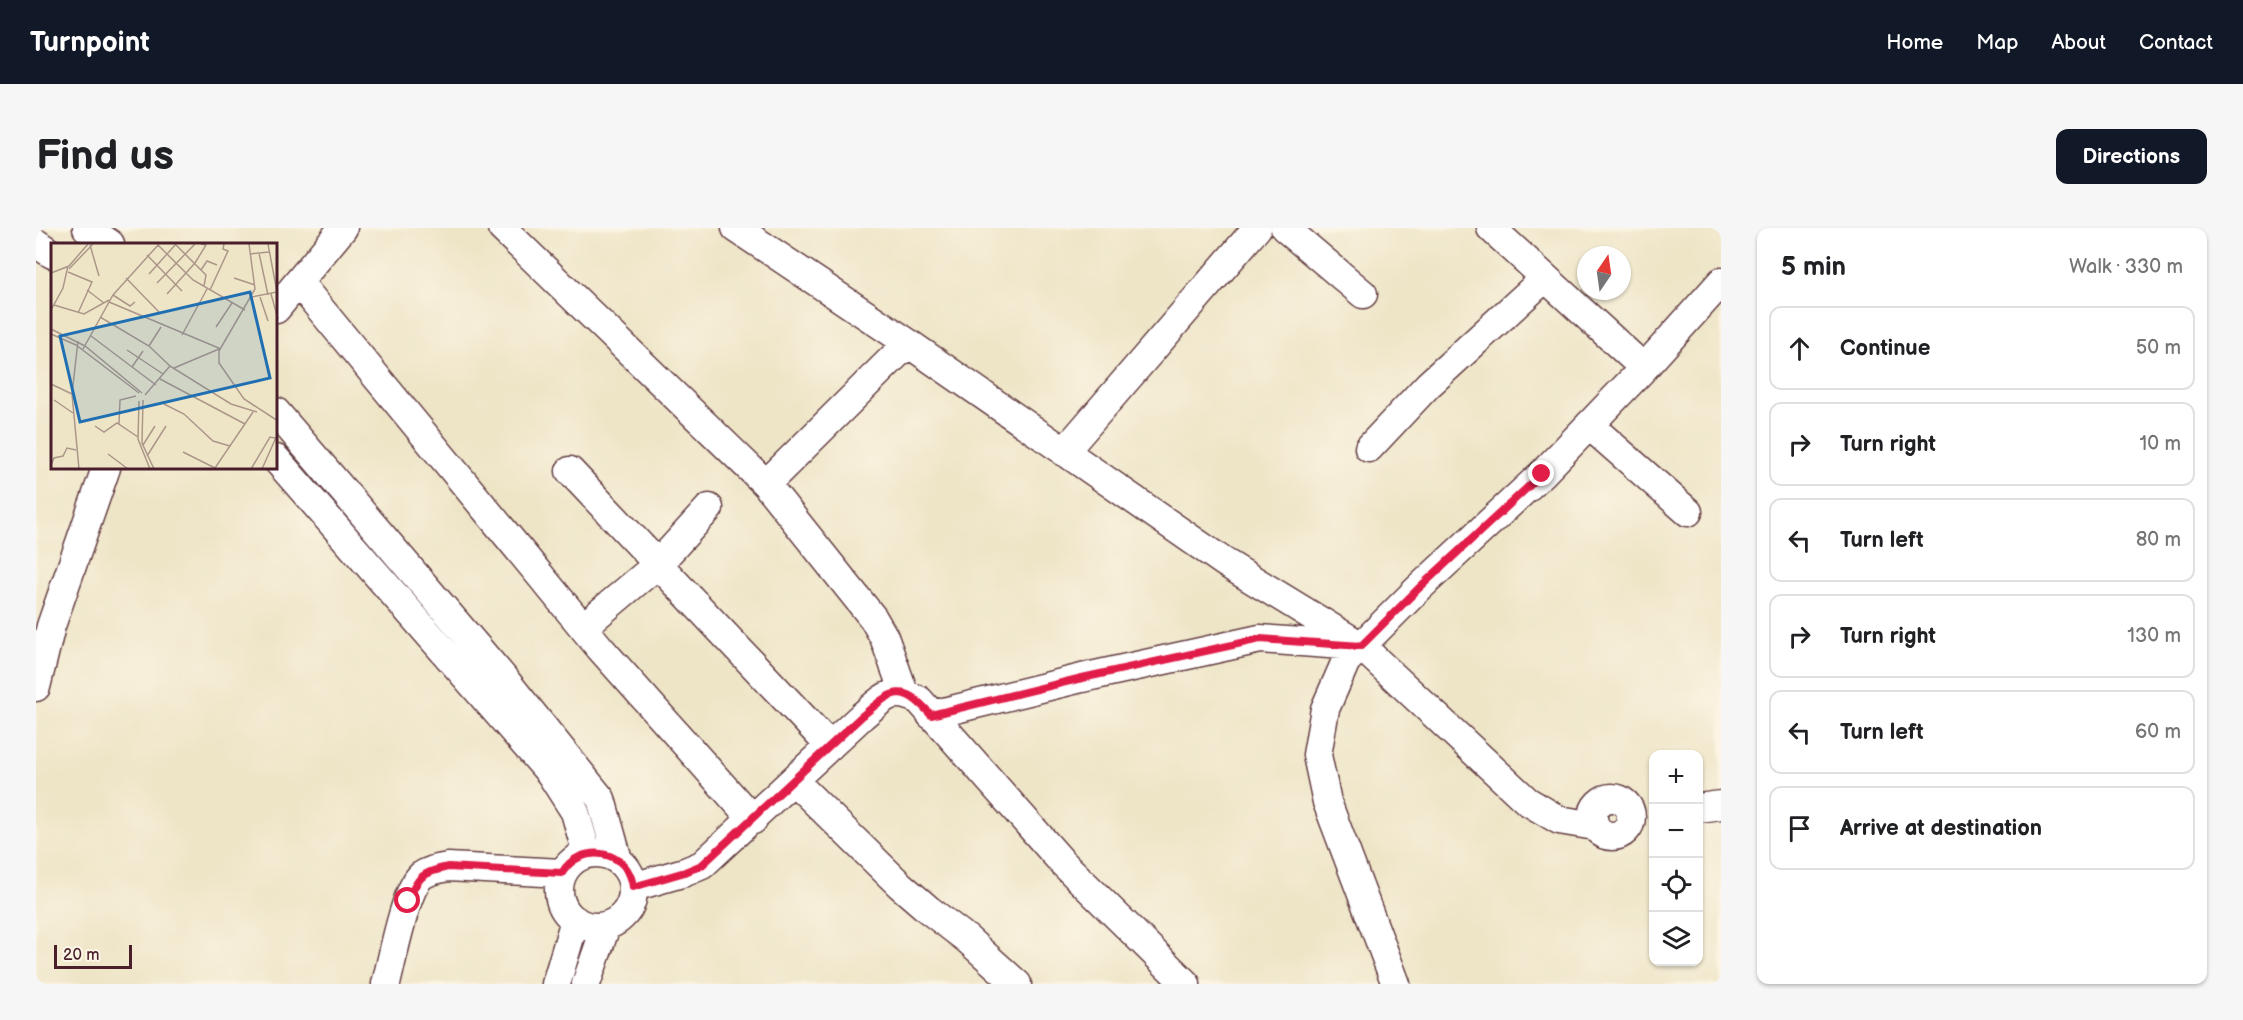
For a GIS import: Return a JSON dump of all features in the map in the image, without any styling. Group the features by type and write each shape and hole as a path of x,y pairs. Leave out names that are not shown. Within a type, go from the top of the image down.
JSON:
{"street":[{"path":"87,228 109,243"},
{"path":"278,307 343,228"},
{"path":"502,228 766,484 873,618 884,637 904,693"},
{"path":"736,228 908,343 1224,562 1361,646 1527,801 1559,820 1595,826 1593,813 1595,807 1612,797 1624,801 1643,816"},
{"path":"1064,452 1257,228"},
{"path":"1285,228 1363,294"},
{"path":"1491,228 1644,368"},
{"path":"36,243 51,253"},
{"path":"1369,448 1428,385 1545,278"},
{"path":"1396,984 1327,802 1317,755 1325,709 1346,661 1419,588 1542,474 1644,368 1721,282"},
{"path":"299,283 583,627 753,820"},
{"path":"766,484 908,343"},
{"path":"278,414 506,681 601,799 618,860"},
{"path":"1589,425 1688,512"},
{"path":"278,461 550,773 575,812 587,854"},
{"path":"36,687 51,626 105,470"},
{"path":"570,471 830,746"},
{"path":"583,627 658,564 710,508"},
{"path":"931,715 1082,678 1260,639 1361,646"},
{"path":"633,887 702,865 888,695 904,693 919,700 1062,862 1185,984"},
{"path":"794,781 900,885 968,939 1017,984"},
{"path":"1703,807 1721,805"},
{"path":"595,852 607,854 618,860 633,880 631,904 615,923 590,927 569,916 562,906 558,894 562,873 572,861 587,854 595,852"},
{"path":"386,984 408,901 420,877 430,871 448,867 562,873"},
{"path":"556,984 575,920"},
{"path":"586,984 606,926"}],"route":[{"path":"408,901 420,877 430,871 448,867 562,873 572,861 595,852 607,854 618,860 627,869 633,880 633,887 702,865 753,820 862,716 888,695 904,693 919,700 931,715 1082,678 1260,639 1361,646 1419,588 1542,474"}]}
